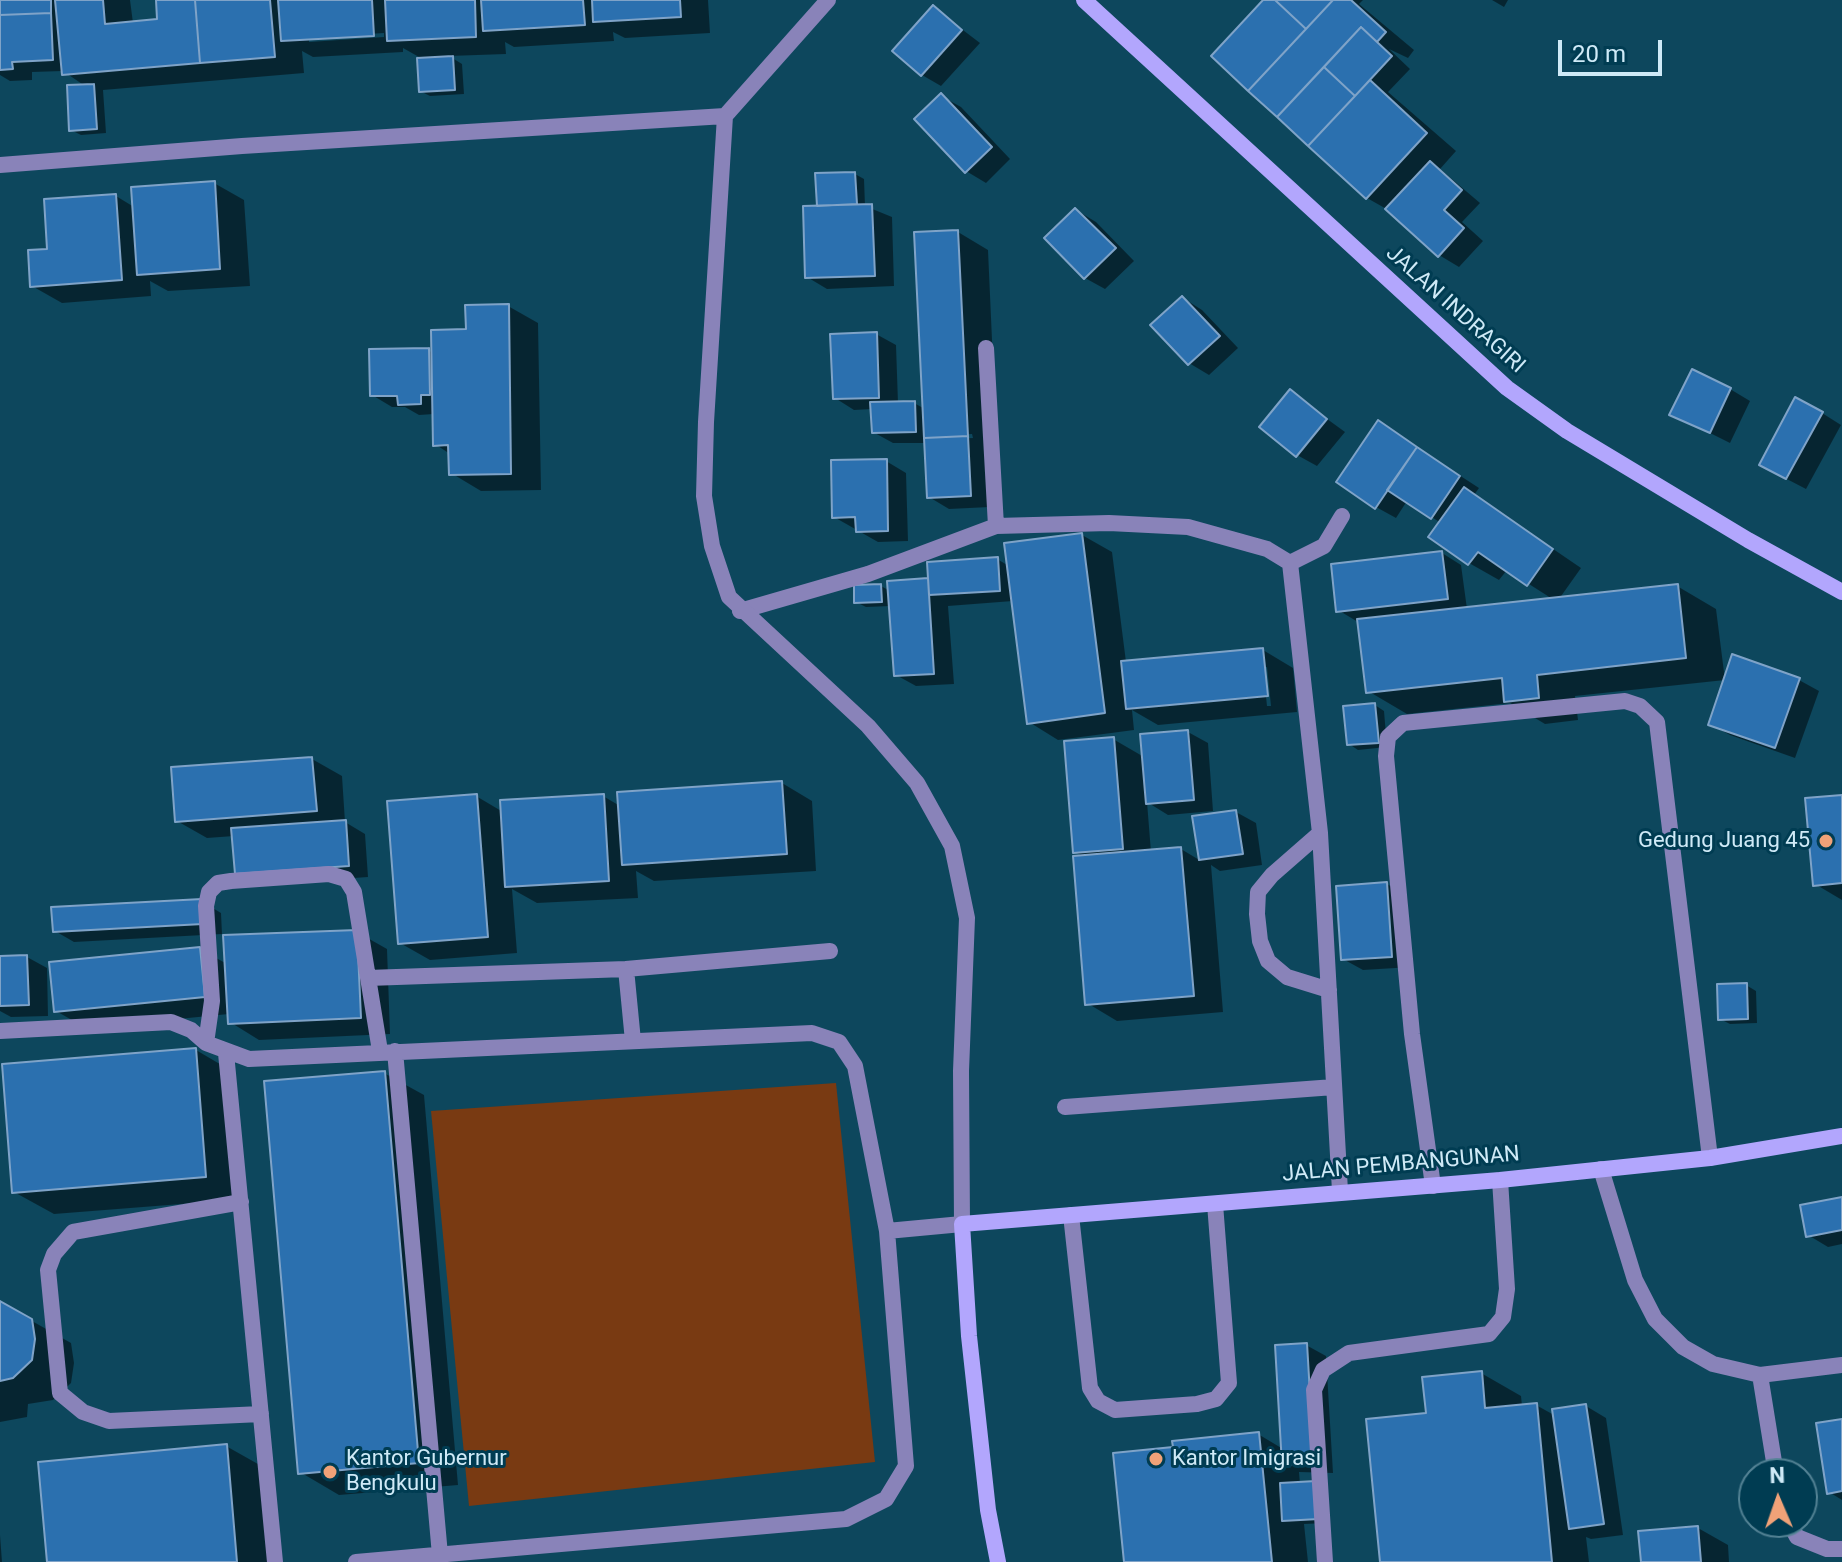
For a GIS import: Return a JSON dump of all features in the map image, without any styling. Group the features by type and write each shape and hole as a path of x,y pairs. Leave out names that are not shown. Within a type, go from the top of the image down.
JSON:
{"street":[{"path":"828,0 725,116 704,496 712,546 729,597 740,611 868,726 917,783 952,846 967,918 961,1071 962,1224 979,1431 998,1562"},
{"name":"JALAN INDRAGIRI","path":"1084,0 1507,388 1567,431 1748,540 1842,592"},
{"path":"0,165 242,146 725,116"},
{"path":"986,348 996,526"},
{"path":"1290,563 1324,546 1342,516"},
{"path":"740,611 868,574 996,526 1109,523 1188,527 1267,549 1290,563"},
{"path":"1290,563 1320,833 1340,1191"},
{"path":"1433,1186 1412,1034 1386,756 1388,737 1403,723 1625,701 1640,706 1657,722 1710,1158"},
{"path":"1320,833 1272,875 1258,892 1257,914 1260,941 1268,961 1287,977 1329,990"},
{"path":"206,1043 212,1001 206,906 209,892 218,883 329,874 346,879 354,892 368,978 388,1051 440,1555"},
{"path":"368,978 626,969 830,951"},
{"path":"626,969 633,1041"},
{"path":"0,1031 171,1022 191,1030 206,1043 226,1053 249,1059 812,1033 839,1042 855,1066 887,1231 906,1466 886,1499 846,1519 526,1555 440,1555 356,1562"},
{"path":"226,1053 275,1562"},
{"path":"1065,1107 1334,1087"},
{"name":"JALAN PEMBANGUNAN","path":"962,1224 1500,1180 1710,1158 1842,1136"},
{"path":"1601,1169 1635,1280 1655,1319 1683,1347 1713,1364 1760,1375 1842,1365"},
{"path":"1325,1562 1314,1390 1323,1370 1349,1353 1489,1334 1503,1317 1507,1289 1500,1180"},
{"path":"241,1202 73,1232 54,1254 48,1270 60,1393 83,1412 109,1421 261,1414"},
{"path":"1071,1215 1090,1388 1098,1401 1115,1410 1197,1404 1216,1399 1229,1383 1215,1204"},
{"path":"887,1231 962,1224"},
{"path":"1760,1375 1773,1458"},
{"path":"1800,1538 1827,1549 1842,1549"}],"shaded area":[{"path":"836,1083 875,1462 469,1506 431,1111"}],"building":[{"path":"0,0 51,0 51,13 0,15"},
{"path":"55,0 103,0 105,24 157,19 156,0 195,0 200,63 62,75"},
{"path":"195,0 270,0 275,57 200,63"},
{"path":"278,0 372,0 374,36 281,41"},
{"path":"385,0 475,0 476,37 387,41"},
{"path":"481,0 583,0 585,25 483,31"},
{"path":"592,0 680,0 681,17 593,22"},
{"path":"1263,0 1275,0 1306,29 1248,91 1211,56"},
{"path":"1275,0 1333,0 1306,29"},
{"path":"1333,0 1351,0 1386,32 1377,42 1361,27 1277,117 1248,91"},
{"path":"933,5 962,30 921,76 892,51"},
{"path":"51,13 53,60 12,62 13,69 0,70 0,15"},
{"path":"1361,27 1392,56 1355,96 1324,67"},
{"path":"453,56 455,90 419,92 417,58"},
{"path":"1324,67 1355,96 1308,146 1277,117"},
{"path":"1370,80 1427,133 1366,199 1308,146"},
{"path":"94,84 97,129 69,131 67,85"},
{"path":"941,93 992,147 965,173 914,119"},
{"path":"1430,161 1462,190 1444,210 1464,228 1438,257 1385,209"},
{"path":"855,172 857,204 817,206 815,173"},
{"path":"215,181 220,269 137,275 131,187"},
{"path":"116,194 122,280 30,287 28,250 47,249 44,199"},
{"path":"872,204 875,276 805,278 803,206"},
{"path":"1075,208 1116,248 1084,279 1044,238"},
{"path":"958,230 968,436 924,438 914,232"},
{"path":"1182,296 1220,336 1188,365 1150,325"},
{"path":"509,304 511,474 449,475 448,445 433,446 431,330 466,329 465,305"},
{"path":"877,332 879,398 833,399 830,334"},
{"path":"429,348 430,395 421,395 421,404 398,405 397,396 370,396 369,349"},
{"path":"1692,369 1731,388 1710,433 1669,415"},
{"path":"1290,389 1327,419 1296,457 1259,427"},
{"path":"1795,397 1823,412 1786,479 1759,465"},
{"path":"915,401 916,432 872,433 870,402"},
{"path":"1378,420 1417,447 1375,509 1336,482"},
{"path":"968,436 971,496 927,498 924,438"},
{"path":"1417,447 1460,476 1431,519 1387,490"},
{"path":"887,459 888,531 856,532 855,517 832,518 831,460"},
{"path":"1464,487 1553,549 1527,586 1478,552 1468,565 1428,537"},
{"path":"1082,533 1105,713 1027,724 1004,543"},
{"path":"1442,551 1448,599 1336,612 1331,564"},
{"path":"998,557 1000,591 929,595 927,562"},
{"path":"928,578 934,674 894,676 887,581"},
{"path":"881,584 882,602 854,603 854,585"},
{"path":"1678,584 1686,658 1537,675 1539,698 1504,702 1502,678 1366,693 1357,619"},
{"path":"1263,648 1268,696 1126,709 1121,661"},
{"path":"1732,654 1800,678 1775,748 1708,725"},
{"path":"1375,703 1379,743 1347,745 1343,706"},
{"path":"1188,730 1194,800 1146,804 1140,734"},
{"path":"1114,737 1123,849 1073,853 1064,741"},
{"path":"312,757 317,811 175,822 171,767"},
{"path":"782,781 787,854 622,865 617,792"},
{"path":"477,794 488,937 398,944 387,801"},
{"path":"604,794 609,881 505,887 500,800"},
{"name":"Gedung Juang 45","path":"1842,795 1842,883 1813,886 1805,798"},
{"path":"1236,810 1243,854 1199,860 1192,816"},
{"path":"346,820 349,866 235,874 231,828"},
{"path":"1181,847 1194,996 1085,1005 1073,856"},
{"path":"1387,882 1392,957 1341,960 1336,886"},
{"path":"202,899 203,924 53,932 51,907"},
{"path":"357,930 361,1018 228,1024 223,935"},
{"path":"200,947 205,997 54,1012 49,962"},
{"path":"27,955 29,1005 0,1006 0,956"},
{"path":"1747,983 1748,1019 1718,1020 1717,984"},
{"path":"196,1048 206,1177 12,1193 2,1064"},
{"path":"385,1071 419,1463 298,1474 264,1081"},
{"path":"1842,1197 1842,1230 1806,1237 1800,1205"},
{"path":"0,1301 32,1319 35,1339 32,1360 13,1378 0,1381"},
{"path":"1307,1343 1314,1463 1282,1465 1275,1345"},
{"path":"1482,1371 1485,1408 1537,1403 1552,1562 1380,1562 1366,1419 1426,1413 1422,1377"},
{"path":"1586,1404 1604,1524 1569,1529 1552,1409"},
{"path":"1842,1419 1842,1491 1827,1494 1816,1423"},
{"path":"1259,1432 1272,1562 1124,1562 1113,1453 1173,1447 1172,1441"},
{"path":"227,1444 237,1562 47,1562 38,1462"},
{"path":"1316,1481 1319,1519 1282,1521 1280,1483"},
{"path":"1698,1526 1701,1562 1641,1562 1638,1531"}],"place":[{"name":"Gedung Juang 45","path":"1826,841"},
{"name":"Kantor Imigrasi","path":"1156,1459"},
{"name":"Kantor Gubernur Bengkulu","path":"330,1472"}]}
